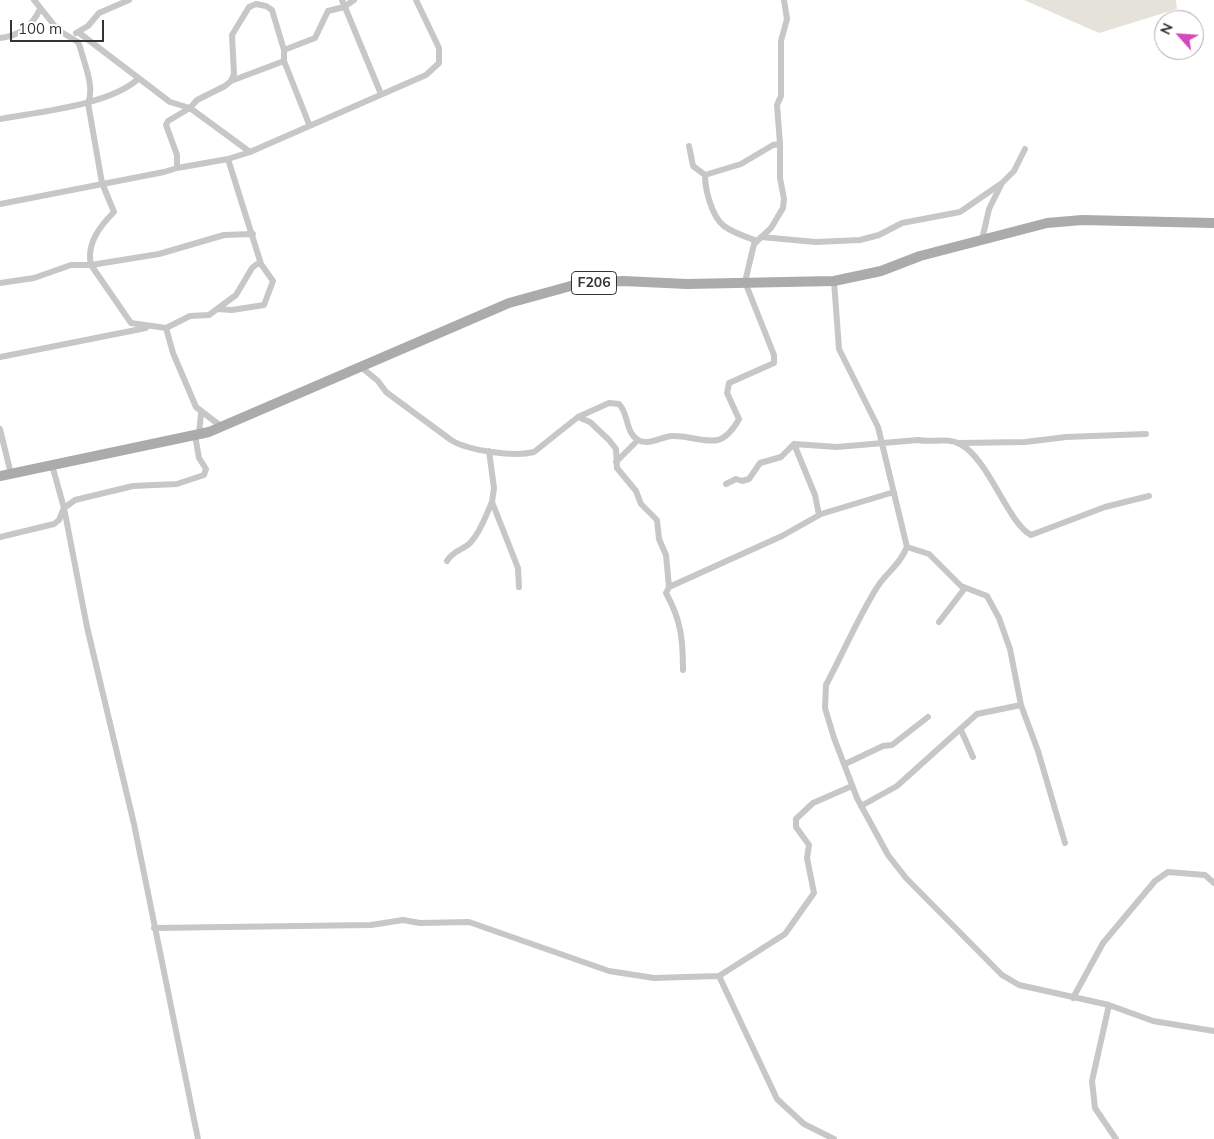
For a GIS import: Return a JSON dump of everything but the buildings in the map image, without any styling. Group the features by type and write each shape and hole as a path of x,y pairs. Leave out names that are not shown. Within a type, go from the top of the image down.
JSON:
{"main road":[{"name":"F206","path":"0,476 197,435 222,427 509,303 542,292 578,284 623,281 687,284 834,281 881,271 920,256 1047,223 1082,220 1214,223"}],"street":[{"path":"34,0 49,20 67,36 78,42"},
{"path":"67,36 88,26 99,13 128,0"},
{"path":"268,0 284,50 284,61 309,124"},
{"path":"284,50 315,38 328,10 354,0"},
{"path":"0,204 177,168 228,160 425,75 439,63 439,48 416,0"},
{"path":"361,367 378,381 386,392 451,440 489,451 518,454 534,452 578,417 609,403 619,404 625,410 630,432 638,440 651,442 669,436 680,436 717,440 733,430 739,419 727,393 729,383 756,373 775,362 745,282 751,252 759,239 775,222 783,208 784,199 780,178 777,105 780,96 781,41 787,19 784,0"},
{"path":"177,168 177,155 166,125 168,121 190,108 197,100 226,86 231,81 234,74 232,36 249,7 258,2 272,10"},
{"path":"343,4 381,94"},
{"path":"0,38 18,35 36,17 40,8"},
{"path":"36,17 49,20"},
{"path":"78,32 78,42 90,89 91,96 88,103 102,183 114,212 98,229 89,254 91,265 131,323 166,328 190,316 209,315 236,296 252,268 261,264"},
{"path":"78,32 170,102 190,108 250,152"},
{"path":"231,81 284,61"},
{"path":"0,119 88,103 130,86 138,79"},
{"path":"705,175 741,164 773,145 780,144"},
{"path":"689,146 693,166 705,175"},
{"path":"705,175 705,188 723,226 759,239 833,242 860,240 879,235 902,223 960,212 1002,183 1014,171 1025,149"},
{"path":"217,309 232,310 264,305 273,281 261,264 228,160"},
{"path":"982,240 989,209 1002,183"},
{"path":"0,283 34,278 70,264 91,265 168,251 224,236 253,234"},
{"path":"834,281 839,349 878,427 884,444 907,547 900,562 881,580 856,622 826,685 825,708 852,786 861,806 896,866 1002,976 1019,984 1109,1005 1153,1021 1214,1031"},
{"path":"0,358 156,326"},
{"path":"166,328 173,353 196,407 201,413 222,427"},
{"path":"0,537 54,524 59,520 64,508 75,500 133,486 177,484 204,475 206,469 199,458 197,435 201,413"},
{"path":"578,417 590,422 603,432 616,449 617,468 636,491 641,504 657,520 658,539 666,555 669,587 666,593 677,612 680,623 683,670"},
{"path":"0,429 12,474"},
{"path":"726,484 736,479 742,481 749,479 760,463 781,457 794,444 837,447 918,440 928,442 942,440 959,443 1025,442 1066,437 1146,434"},
{"path":"616,462 638,440"},
{"path":"959,443 974,454 1016,518 1031,535 1105,507 1149,496"},
{"path":"794,444 815,495 819,515"},
{"path":"447,561 450,555 470,544 492,502 494,488 489,451"},
{"path":"52,465 64,508 87,627 134,824 198,1139"},
{"path":"669,587 782,536 819,515 894,492"},
{"path":"492,502 518,568 520,587"},
{"path":"907,547 935,558 942,568 965,588 987,596 999,618 1010,649 1021,705 1038,751 1065,843"},
{"path":"939,622 965,588"},
{"path":"861,806 897,786 977,714 1021,705"},
{"path":"844,764 883,746 898,742 928,717"},
{"path":"961,730 973,757"},
{"path":"154,928 370,926 403,920 420,923 469,922 609,971 654,978 719,976 785,934 800,914 814,893 807,858 809,845 796,827 796,819 813,803 852,786"},
{"path":"1073,998 1102,944 1155,881 1168,872 1205,875 1214,882"},
{"path":"719,976 777,1099 804,1124 834,1139"},
{"path":"1109,1005 1092,1081 1095,1108 1116,1139"}],"shaded area":[{"path":"1024,0 1176,0 1177,9 1154,10 1154,16 1099,33"}]}
